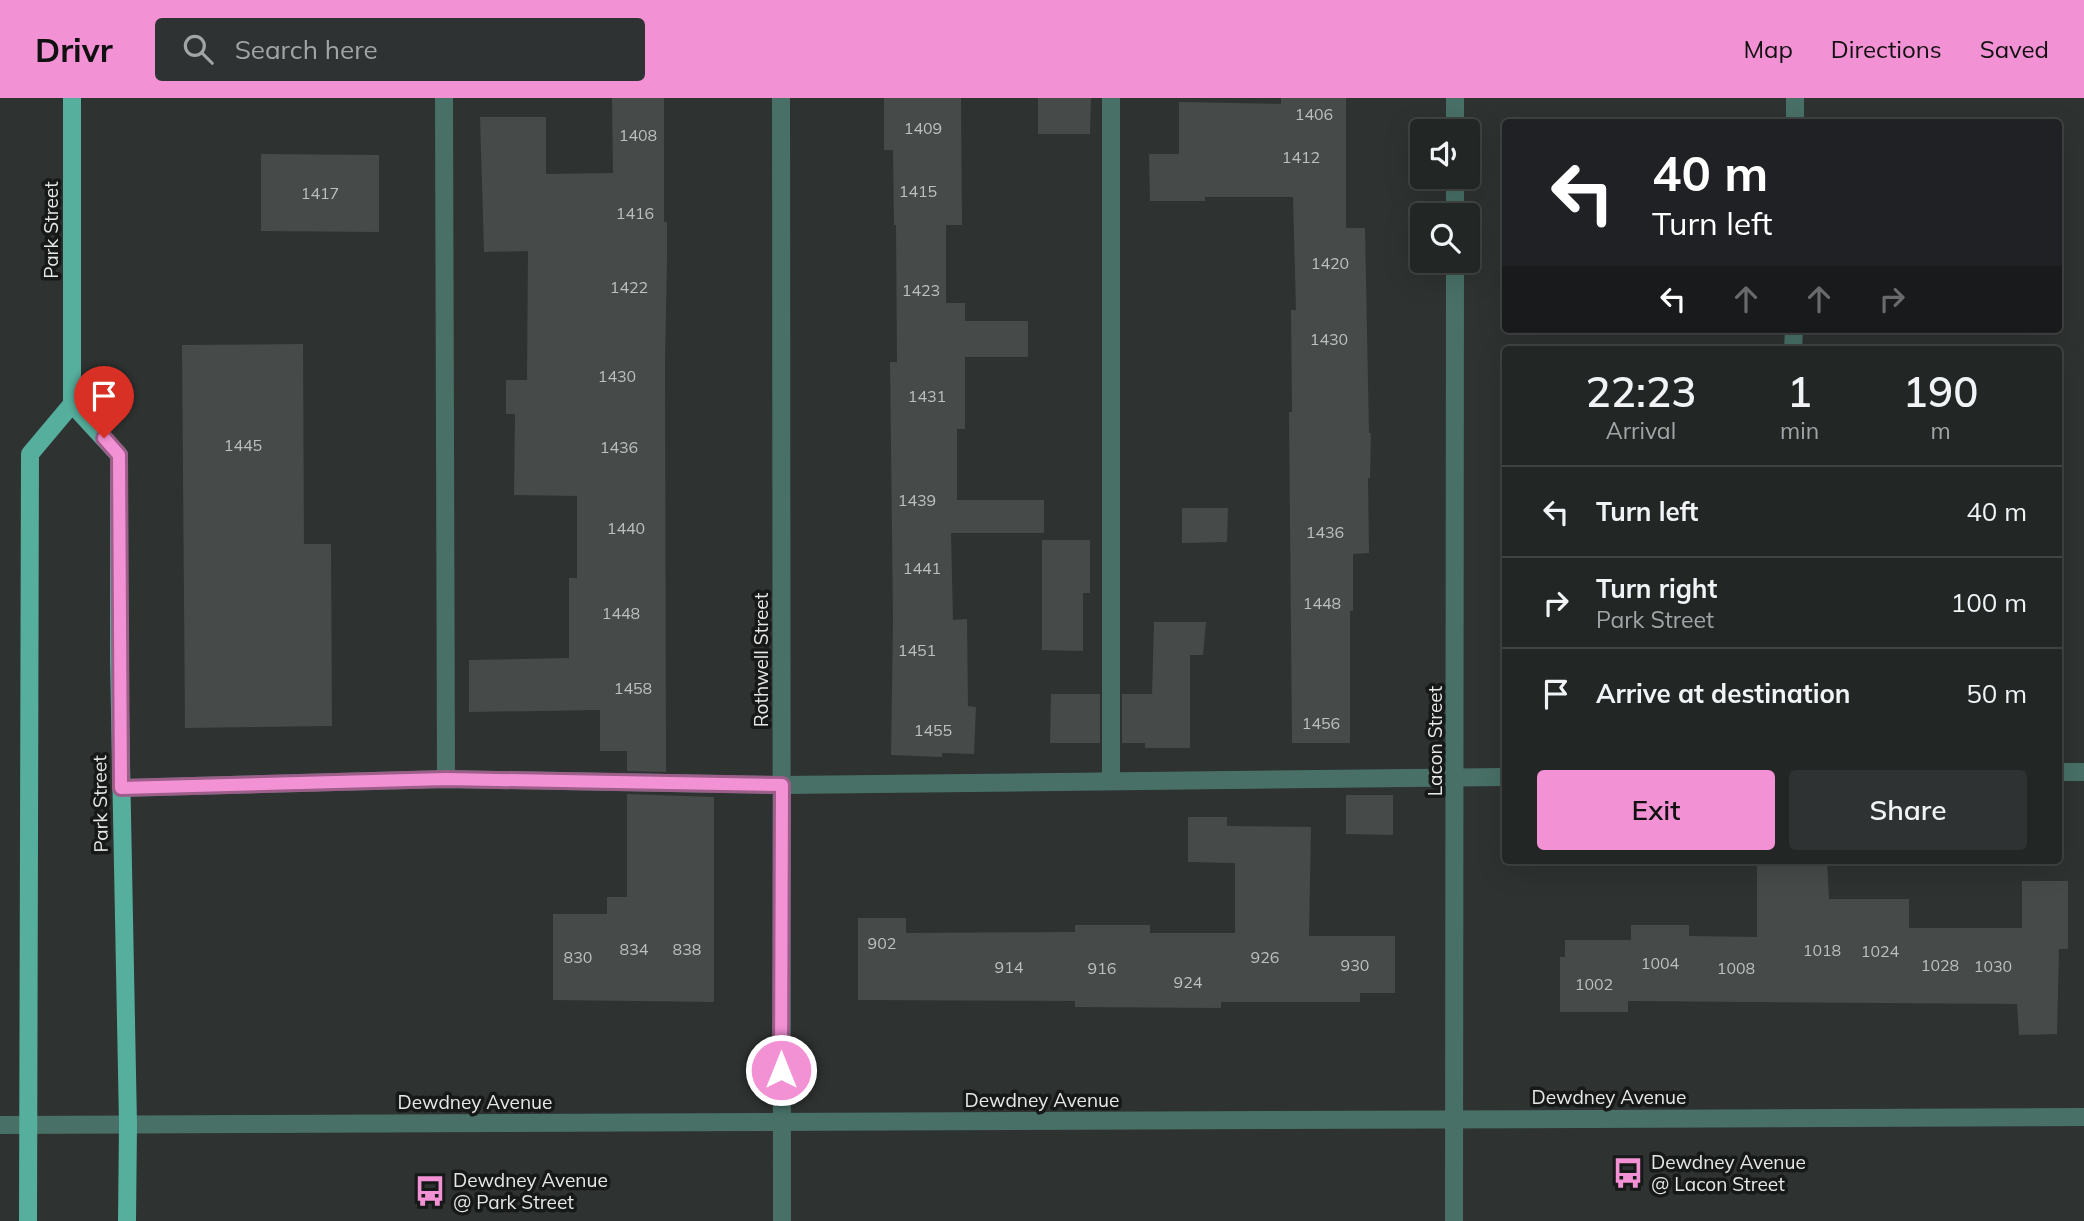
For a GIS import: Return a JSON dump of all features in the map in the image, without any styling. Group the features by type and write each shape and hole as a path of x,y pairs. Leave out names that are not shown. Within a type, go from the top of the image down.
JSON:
{"main road":[{"name":"Park Street","path":"72,98 72,404 119,455 127,1221"},
{"path":"28,1221 30,454 72,404"}],"street":[{"path":"444,98 446,779"},
{"name":"Rothwell Street","path":"781,98 782,1221"},
{"path":"1111,98 1111,781"},
{"path":"1455,98 1455,119"},
{"path":"1795,98 1795,119"},
{"name":"Lacon Street","path":"1454,1221 1455,273"},
{"path":"2062,772 2084,772"},
{"path":"121,788 446,779 782,785 1502,777"},
{"name":"Dewdney Avenue","path":"0,1125 2084,1117"}],"building":[{"path":"612,98 664,98 664,222 667,222 666,772 627,771 627,751 600,751 600,710 469,712 469,660 569,658 569,578 577,578 577,496 514,495 515,414 506,414 506,380 527,380 528,251 484,252 480,117 546,117 546,174 613,173"},
{"path":"884,98 961,98 962,225 946,225 946,303 965,303 965,321 1028,321 1028,357 965,357 965,429 957,429 957,500 1044,500 1044,533 951,533 953,620 967,619 968,706 976,707 974,754 942,753 942,757 891,755 893,621 890,362 897,362 896,225 893,150 884,150"},
{"path":"1038,98 1091,98 1090,134 1038,134"},
{"path":"1281,98 1346,98 1346,228 1365,228 1371,433 1368,478 1369,553 1353,554 1350,743 1292,743 1289,412 1292,412 1291,310 1296,310 1293,197 1205,197 1205,201 1150,201 1149,154 1179,154 1179,102 1281,104"},
{"path":"261,154 379,155 379,232 261,231"},
{"path":"303,344 304,544 331,544 332,726 185,728 182,345"},
{"path":"1182,508 1228,508 1227,542 1182,543"},
{"path":"1042,540 1090,540 1090,593 1083,593 1083,651 1042,650"},
{"path":"1154,622 1206,622 1203,655 1190,655 1190,748 1145,748 1145,743 1122,743 1122,694 1152,694"},
{"path":"1051,694 1100,694 1100,743 1050,743"},
{"path":"627,794 714,797 714,1002 553,1000 553,914 607,914 607,897 627,897"},
{"path":"1346,795 1393,795 1393,835 1346,834"},
{"path":"1188,817 1227,817 1227,826 1311,827 1309,936 1395,936 1395,993 1360,993 1360,1002 1221,1002 1221,1008 1075,1007 1075,1001 858,1000 858,918 906,918 906,933 1075,932 1075,925 1150,925 1150,933 1235,933 1235,863 1188,862"},
{"path":"1757,864 1827,864 1829,899 1909,899 1909,928 2022,928 2022,881 2068,881 2068,949 2059,949 2057,1034 2019,1035 2017,1004 1628,1001 1628,1012 1560,1012 1560,957 1565,957 1565,940 1631,940 1631,925 1689,925 1689,936 1757,937"}],"place":[{"name":"Dewdney Avenue @ Lacon Street","path":"1628,1173"},
{"name":"Dewdney Avenue @ Park Street","path":"430,1191"}],"route":[{"path":"104,438 119,455 121,788 446,779 782,785 781,1070"}]}
